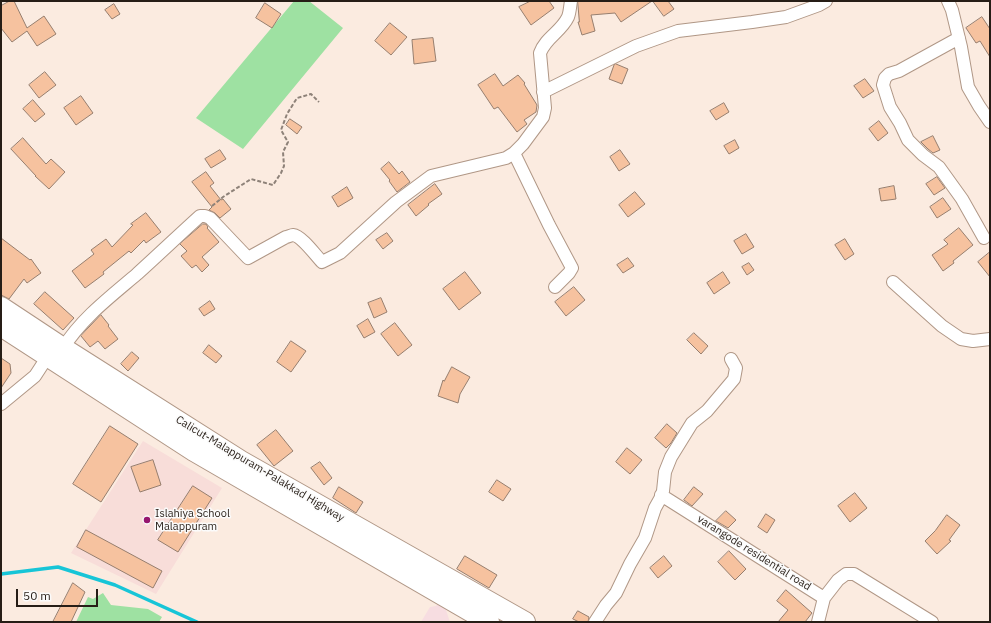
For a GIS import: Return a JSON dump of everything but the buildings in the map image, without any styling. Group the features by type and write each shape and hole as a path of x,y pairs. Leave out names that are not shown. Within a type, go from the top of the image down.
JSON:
{"highway":[{"name":"Calicut-Malappuram-Palakkad Highway","path":"1,307 55,352 194,451 489,622"},
{"name":"Calicut-Malappuram-Palakkad Highway","path":"1,326 55,352 241,461 526,622"}],"street":[{"path":"1,404 35,376 91,313 138,273 200,216 210,218 248,258 292,235 298,237 322,262 340,253 396,202 431,176 506,158 514,153 523,144 543,116 545,108 540,53 542,46 564,24 569,16 571,1"},
{"path":"543,92 636,46 678,31 786,17 820,5 826,1"},
{"path":"948,1 952,10 959,38 968,87 990,122"},
{"path":"959,38 899,71 889,74 885,78 883,86 890,107 908,140 923,155 940,167 962,199 984,238"},
{"path":"514,153 572,268 555,287"},
{"path":"893,282 942,326 961,339 972,341 990,339"},
{"path":"595,622 616,593 645,538 655,508 662,495 664,472 671,457 692,423 707,411 734,379 736,368 731,359"},
{"name":"varangode residential road","path":"662,495 824,598"},
{"path":"818,622 824,598 838,580 846,574 854,574 932,622"}],"path":[{"path":"200,216 223,197 251,180 272,185 281,173 284,166 283,152 288,142 281,130 297,98 311,94 319,102"}],"shaded area":[{"name":"Islahiya School Malappuram","path":"143,441 222,488 156,594 71,553"},
{"path":"442,598 449,604 446,610 450,622 421,622 430,607 436,606"}],"green space":[{"path":"294,1 309,1 343,28 243,149 196,118"},
{"path":"103,593 111,605 148,609 162,617 159,622 76,622 88,597 93,599"}],"waterway":[{"path":"1,574 58,567 115,585 197,622"}],"place":[{"name":"Islahiya School Malappuram","path":"147,520"}]}
